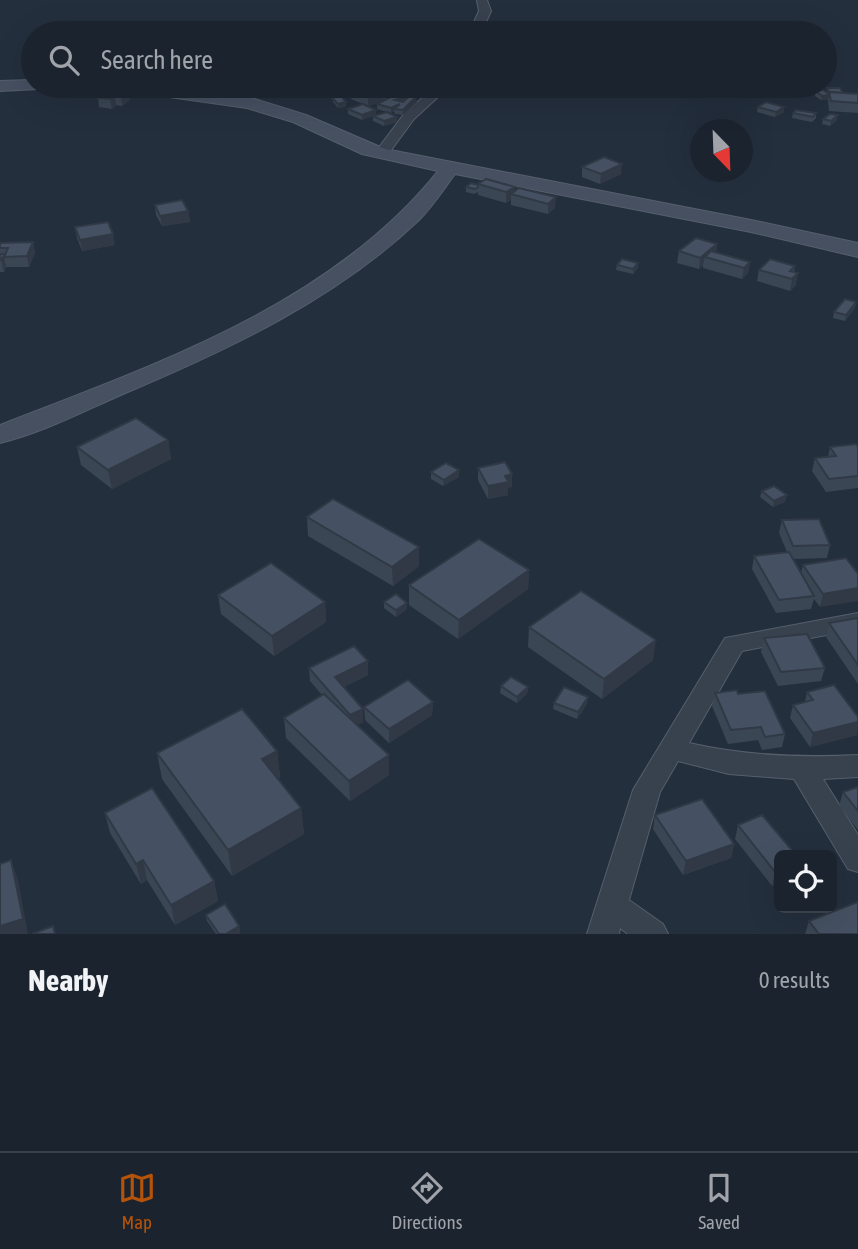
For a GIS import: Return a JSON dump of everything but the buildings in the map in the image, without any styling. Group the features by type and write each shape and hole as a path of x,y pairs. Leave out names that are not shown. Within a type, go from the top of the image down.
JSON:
{"main road":[{"path":"0,86 21,85"},
{"path":"216,98 275,110 299,118 358,148 381,154 751,226 858,250"},
{"path":"0,435 128,383 284,307 351,265 413,214 450,168"}],"street":[{"path":"480,21 485,11 482,0"},
{"path":"381,154 387,143 428,98"},
{"path":"652,934 607,920 647,790 734,644 858,621"},
{"path":"671,749 729,763 802,769 858,766"},
{"path":"802,769 858,860"}]}
